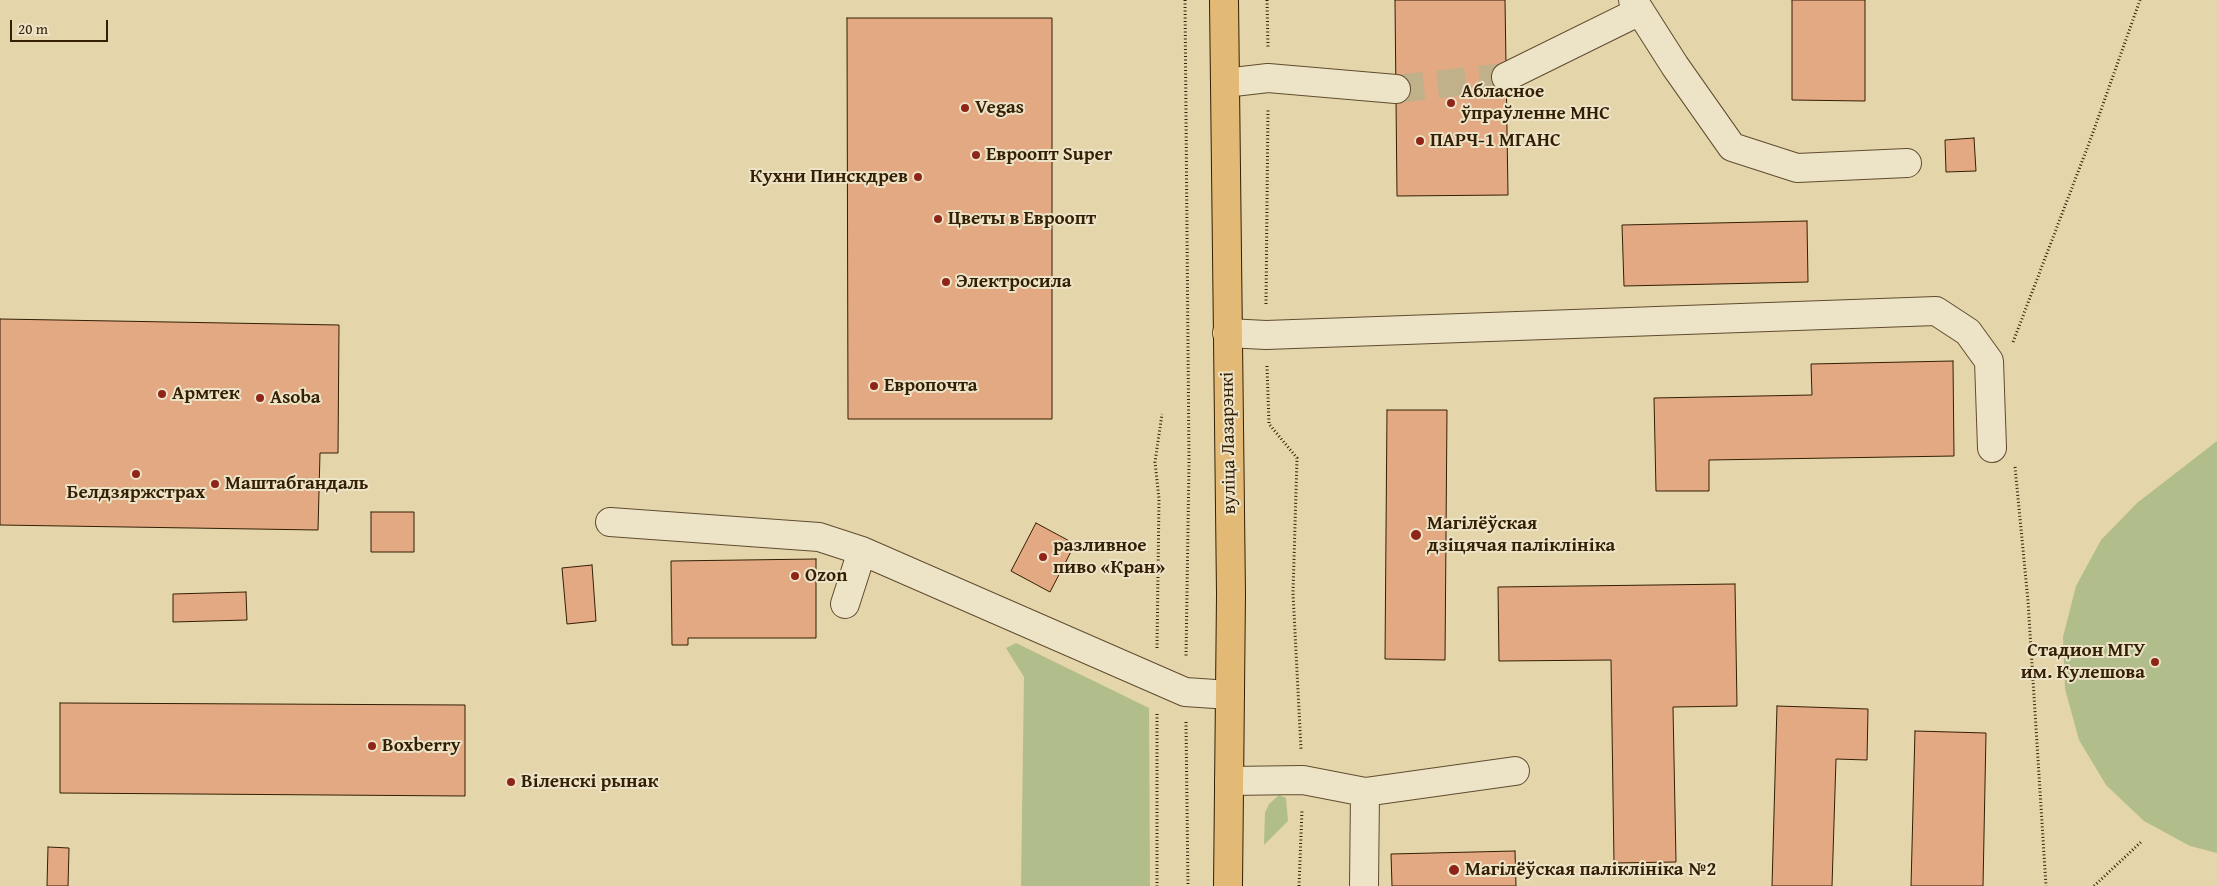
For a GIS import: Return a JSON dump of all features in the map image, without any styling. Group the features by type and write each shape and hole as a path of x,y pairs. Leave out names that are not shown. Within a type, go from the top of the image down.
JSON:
{"main road":[{"name":"вуліца Лазарэнкі","path":"1224,0 1231,594 1228,886"}],"lane":[{"path":"1506,77 1637,6 1732,146 1797,168 1907,163"},
{"path":"1225,83 1268,78 1396,89"},
{"path":"1228,333 1266,335 1936,311 1968,332 1989,361 2003,453"},
{"path":"610,522 819,537 862,551 1185,692 1230,695"},
{"path":"845,604 862,551"},
{"path":"1229,781 1303,780 1365,792 1515,771"},
{"path":"1364,886 1365,792"}],"path":[{"path":"1185,0 1189,462 1185,692 1188,886"},
{"path":"1267,0 1266,335 1269,424 1297,458 1292,594 1303,780 1299,886"},
{"path":"2010,350 2091,138 2140,0"},
{"path":"2003,453 2028,600 2046,886"},
{"path":"2094,886 2141,842"}],"green space":[{"name":"Стадион МГУ им. Кулешова","path":"2217,441 2217,853 2190,846 2144,821 2106,785 2079,740 2065,689 2063,637 2076,586 2101,540 2137,503"},
{"path":"1016,643 1149,708 1150,886 1021,886 1024,677 1006,648"},
{"path":"1279,795 1286,798 1288,821 1264,845 1265,813 1269,804"}],"building":[{"name":"Абласное ўпраўленне МНС","path":"1395,0 1505,0 1508,195 1397,196"},
{"path":"1792,0 1865,0 1865,101 1792,100"},
{"path":"847,18 1052,18 1052,419 848,419"},
{"path":"1974,138 1976,171 1946,172 1945,140"},
{"path":"1807,221 1808,282 1624,286 1622,225"},
{"path":"0,319 339,325 338,453 320,453 318,530 0,525"},
{"path":"1953,361 1954,456 1709,460 1709,491 1656,491 1654,398 1812,395 1811,364"},
{"name":"Магілёўская дзіцячая паліклініка","path":"1387,410 1447,410 1445,660 1385,659"},
{"path":"371,512 414,512 414,552 371,552"},
{"name":"разливное пиво «Кран»","path":"1036,523 1075,544 1050,592 1011,571"},
{"path":"816,559 816,638 688,638 688,645 672,645 671,561"},
{"path":"592,565 596,621 567,624 562,568"},
{"path":"1735,584 1737,706 1673,707 1676,862 1614,863 1611,660 1499,661 1498,587"},
{"path":"246,592 247,620 173,622 173,594"},
{"path":"60,703 465,705 465,796 60,793"},
{"path":"1777,706 1868,709 1867,760 1836,759 1832,886 1772,886"},
{"path":"1915,731 1986,733 1983,886 1911,886"},
{"path":"48,847 69,848 68,886 47,886"},
{"name":"Магілёўская паліклініка №2","path":"1515,851 1516,886 1392,886 1391,854"}],"tunnel":[{"path":"1396,89 1506,77"}],"place":[{"name":"Абласное ўпраўленне МНС","path":"1451,103"},
{"name":"Vegas","path":"965,108"},
{"name":"ПАРЧ-1 МГАНС","path":"1420,141"},
{"name":"Евроопт Super","path":"976,155"},
{"name":"Кухни Пинскдрев","path":"918,177"},
{"name":"Цветы в Евроопт","path":"938,219"},
{"name":"Электросила","path":"946,282"},
{"name":"Европочта","path":"874,386"},
{"name":"Армтек","path":"162,394"},
{"name":"Asoba","path":"260,398"},
{"name":"Белдзяржстрах","path":"136,474"},
{"name":"Маштабгандаль","path":"215,484"},
{"name":"Магілёўская дзіцячая паліклініка","path":"1416,535"},
{"name":"разливное пиво «Кран»","path":"1043,557"},
{"name":"Ozon","path":"795,576"},
{"name":"Стадион МГУ им. Кулешова","path":"2155,662"},
{"name":"Boxberry","path":"372,746"},
{"name":"Віленскі рынак","path":"511,782"},
{"name":"Магілёўская паліклініка №2","path":"1454,870"}]}
